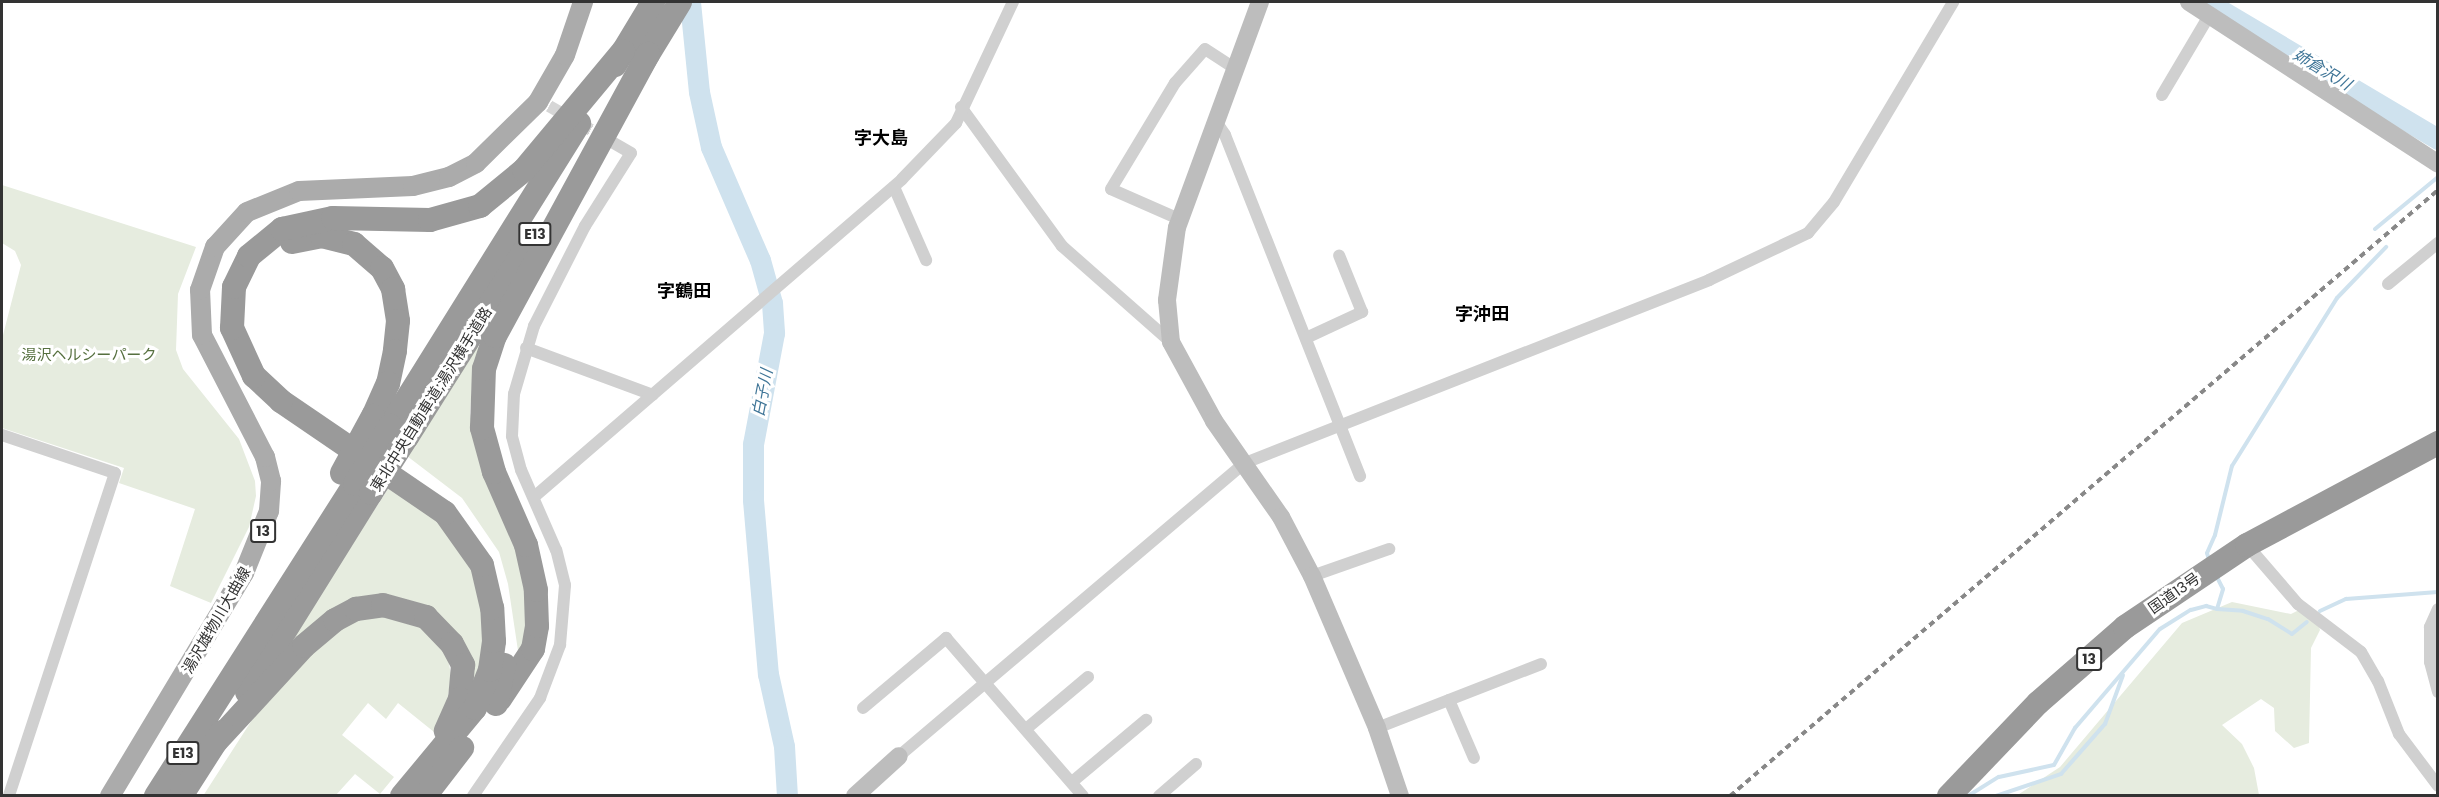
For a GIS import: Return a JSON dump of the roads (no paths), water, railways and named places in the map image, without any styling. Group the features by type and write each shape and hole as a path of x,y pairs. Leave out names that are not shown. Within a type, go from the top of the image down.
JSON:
{"highway":[{"name":"東北中央自動車道;湯沢横手道路","path":"182,795 213,745 356,484 654,2"},
{"name":"東北中央自動車道;湯沢横手道路","path":"390,427 648,54 680,2"},
{"path":"402,795 475,708 490,670 494,641 492,608 482,565 445,513 280,401 255,376 232,328 234,287 249,256 264,241 291,226 333,218 430,220 480,206 524,170 623,51"},
{"path":"425,795 496,704 533,649 537,626 536,590 526,545 494,472 482,428 484,369 495,336 648,54"},
{"path":"356,484 390,427 388,383 395,351 398,321 393,289 382,268 354,244 322,236 289,243 263,261 252,282 246,304 252,340 276,377 439,492 478,536 503,590 506,613 508,645 496,704"},
{"name":"国道13号","path":"1949,795 2038,703 2125,627 2247,545 2438,443"},
{"name":"E13","path":"156,795 210,710 242,645 356,484"},
{"path":"213,745 304,646 335,620 356,609 383,605 426,616 441,628 463,665 460,699 437,753"}],"main road":[{"name":"湯沢雄物川大曲線","path":"110,795 244,573 268,511 271,481 265,457 202,335 200,290 215,246 247,212 299,191 413,186 449,177 500,143 543,104 565,55 583,2"}],"street":[{"path":"534,497 894,187 956,123 961,107 1012,2"},
{"path":"1171,342 1167,300 1179,219 1215,120 1237,69 1260,2"},
{"path":"855,795 1245,464 1709,280 1808,233 1834,202 1953,2"},
{"path":"2189,2 2438,164"},
{"path":"2162,95 2210,14"},
{"path":"1179,219 1111,189 1175,83 1204,49 1237,69"},
{"path":"961,107 1062,246 1171,342 1214,421 1245,464 1312,576 1377,728 1400,795"},
{"path":"1215,120 1306,338 1360,476"},
{"path":"473,795 540,698 560,645 565,585 556,550 521,470 512,426 514,394 526,348 585,226 631,153 605,138"},
{"path":"894,187 926,260"},
{"path":"2388,284 2438,243"},
{"path":"1306,338 1362,312 1339,255"},
{"path":"526,348 652,395"},
{"path":"2,435 115,473 9,795"},
{"path":"2247,545 2298,604 2361,652 2378,681 2399,734 2438,786"},
{"path":"1312,576 1389,549"},
{"path":"2438,609 2430,627 2430,662 2438,692"},
{"path":"863,708 946,638 1083,795"},
{"path":"1377,728 1541,664"},
{"path":"1026,729 1088,677"},
{"path":"1449,700 1474,758"},
{"path":"1072,783 1146,720"},
{"path":"1159,795 1196,764"}],"waterway":[{"name":"白子川","path":"690,2 699,92 711,147 760,260 772,303 774,333 753,444 753,500 768,674 784,746 787,796"},
{"name":"姉倉沢川","path":"2207,2 2438,139"},
{"path":"2375,229 2438,177"},
{"path":"2209,560 2207,553 2215,535 2232,466 2337,298 2386,247"},
{"path":"1968,796 1999,777 2054,765 2075,728 2160,629 2191,610 2206,606 2217,609 2223,589 2217,577"},
{"path":"2320,611 2346,599 2438,592"},
{"path":"2217,609 2243,611 2268,619 2292,634 2307,622"},
{"path":"1996,796 2061,774 2105,724 2123,675"}],"tunnel":[{"path":"549,106 605,138"}],"railway":[{"path":"1730,796 2438,190"}],"district":[{"name":"字大島","path":"881,138"},
{"name":"字鶴田","path":"684,291"},
{"name":"字沖田","path":"1482,314"}],"park label":[{"name":"湯沢ヘルシーパーク","path":"89,355"}]}
